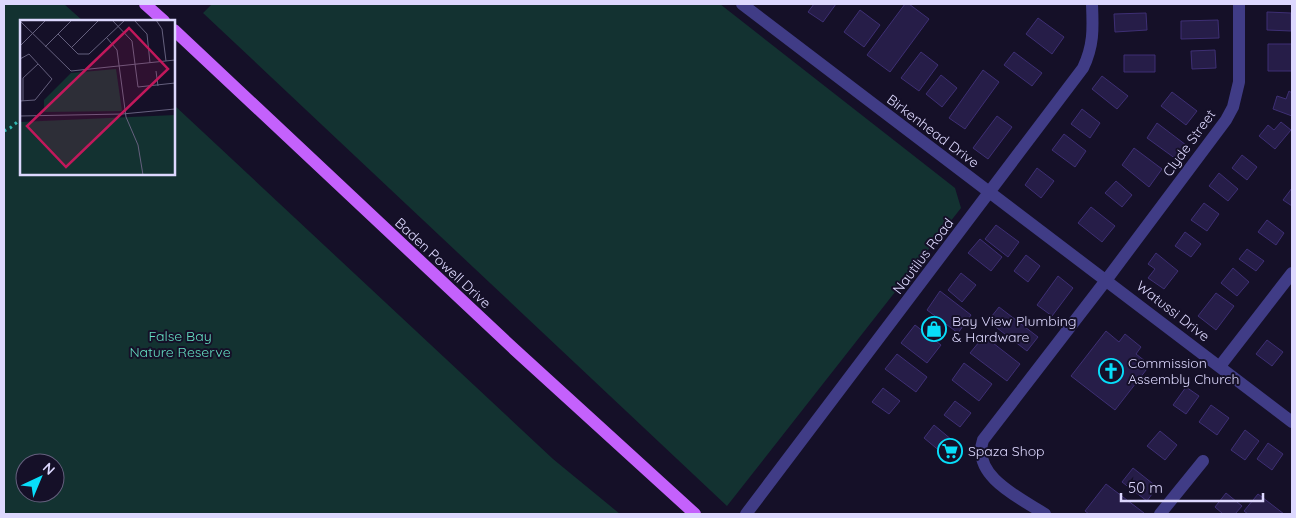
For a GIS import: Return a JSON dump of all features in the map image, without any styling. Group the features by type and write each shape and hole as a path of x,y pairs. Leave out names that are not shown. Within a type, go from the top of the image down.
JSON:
{"main road":[{"path":"145,4 163,20"},
{"name":"Baden Powell Drive","path":"175,31 522,357 696,514"}],"street":[{"name":"Birkenhead Drive","path":"742,4 990,193 1107,279"},
{"name":"Nautilus Road","path":"746,514 1083,68 1090,54 1093,41 1092,4"},
{"name":"Clyde Street","path":"1045,514 999,484 990,475 980,458 980,448 983,440 1226,120 1233,107 1240,82 1239,4"},
{"path":"1220,366 1292,274"},
{"name":"Watussi Drive","path":"1107,279 1292,422"},
{"path":"1160,514 1203,461"}],"path":[{"path":"4,131 20,120"}],"green space":[{"name":"False Bay Nature Reserve","path":"4,4 64,4 82,20 20,20 20,175 175,175 175,106 553,459 620,514 4,514"},
{"path":"212,4 720,4 955,188 961,208 727,506 203,13"}],"building":[{"path":"814,4 836,4 823,22 808,12"},
{"path":"905,4 909,4 929,19 890,72 867,55"},
{"path":"860,10 880,25 864,47 844,32"},
{"path":"1267,12 1291,13 1291,31 1267,30"},
{"path":"1146,13 1147,30 1115,32 1114,14"},
{"path":"1038,18 1064,37 1052,54 1026,34"},
{"path":"1218,20 1219,38 1181,39 1181,21"},
{"path":"1268,44 1292,44 1292,71 1268,71"},
{"path":"1215,50 1216,68 1192,69 1191,51"},
{"path":"921,52 938,65 919,91 901,78"},
{"path":"1014,52 1042,73 1032,86 1004,65"},
{"path":"1124,55 1155,55 1155,72 1124,72"},
{"path":"983,70 999,82 965,129 949,118"},
{"path":"941,75 957,88 942,107 926,94"},
{"path":"1102,76 1128,96 1117,109 1092,89"},
{"path":"1289,91 1292,93 1292,116 1273,109 1277,96 1286,99"},
{"path":"1172,92 1197,111 1186,125 1161,106"},
{"path":"1082,109 1100,123 1090,138 1071,124"},
{"path":"997,116 1012,127 988,159 973,148"},
{"path":"1281,122 1291,130 1275,149 1259,136 1268,125 1274,130"},
{"path":"1157,123 1186,145 1176,159 1147,138"},
{"path":"1064,134 1086,151 1075,167 1052,150"},
{"path":"1134,148 1162,169 1149,187 1122,165"},
{"path":"1242,155 1257,167 1247,180 1232,168"},
{"path":"1037,168 1054,181 1041,198 1025,185"},
{"path":"1219,173 1238,189 1228,201 1209,186"},
{"path":"1116,181 1132,195 1122,207 1105,193"},
{"path":"1292,188 1292,206 1283,200"},
{"path":"1204,203 1219,214 1207,231 1191,220"},
{"path":"1091,207 1115,226 1102,242 1078,223"},
{"path":"1267,220 1284,233 1276,245 1258,232"},
{"path":"996,225 1019,242 1008,257 985,239"},
{"path":"1185,232 1201,244 1191,257 1175,246"},
{"path":"980,239 1002,257 991,271 968,253"},
{"path":"1247,249 1264,261 1256,271 1239,259"},
{"path":"1156,253 1178,271 1164,289 1148,278 1155,269 1148,264"},
{"path":"1026,255 1040,266 1028,282 1014,271"},
{"path":"1233,268 1249,282 1237,296 1221,283"},
{"path":"961,273 976,285 962,302 948,290"},
{"path":"1058,276 1073,288 1052,316 1037,305"},
{"path":"940,291 971,315 958,333 927,310"},
{"path":"1216,293 1234,306 1216,330 1198,316"},
{"path":"999,307 1038,337 1027,351 988,321"},
{"path":"915,325 941,345 927,363 901,343"},
{"name":"Commission Assembly Church","path":"1106,331 1119,342 1125,334 1141,347 1136,354 1150,365 1115,410 1071,376"},
{"path":"984,336 1020,364 1007,381 970,353"},
{"path":"1267,340 1283,352 1272,366 1256,354"},
{"path":"897,354 927,377 916,392 885,369"},
{"path":"964,363 992,384 979,401 952,380"},
{"path":"1186,387 1199,396 1186,414 1173,405"},
{"path":"883,388 900,401 889,414 872,402"},
{"path":"955,401 971,413 960,427 944,415"},
{"path":"1211,405 1229,418 1217,435 1199,422"},
{"path":"934,425 958,445 947,457 924,438"},
{"path":"1245,430 1259,441 1245,460 1231,450"},
{"path":"1160,431 1177,445 1165,460 1147,446"},
{"path":"1268,443 1283,454 1272,470 1257,459"},
{"path":"1133,468 1157,487 1147,501 1122,482"},
{"path":"1106,484 1144,513 1089,514 1085,511"},
{"path":"1226,493 1242,506 1235,514 1223,514 1215,507"},
{"path":"1258,494 1284,514 1248,514 1244,511"}],"place":[{"name":"Bay View Plumbing & Hardware","path":"934,329"},
{"name":"Commission Assembly Church","path":"1111,371"},
{"name":"Spaza Shop","path":"950,451"}]}
